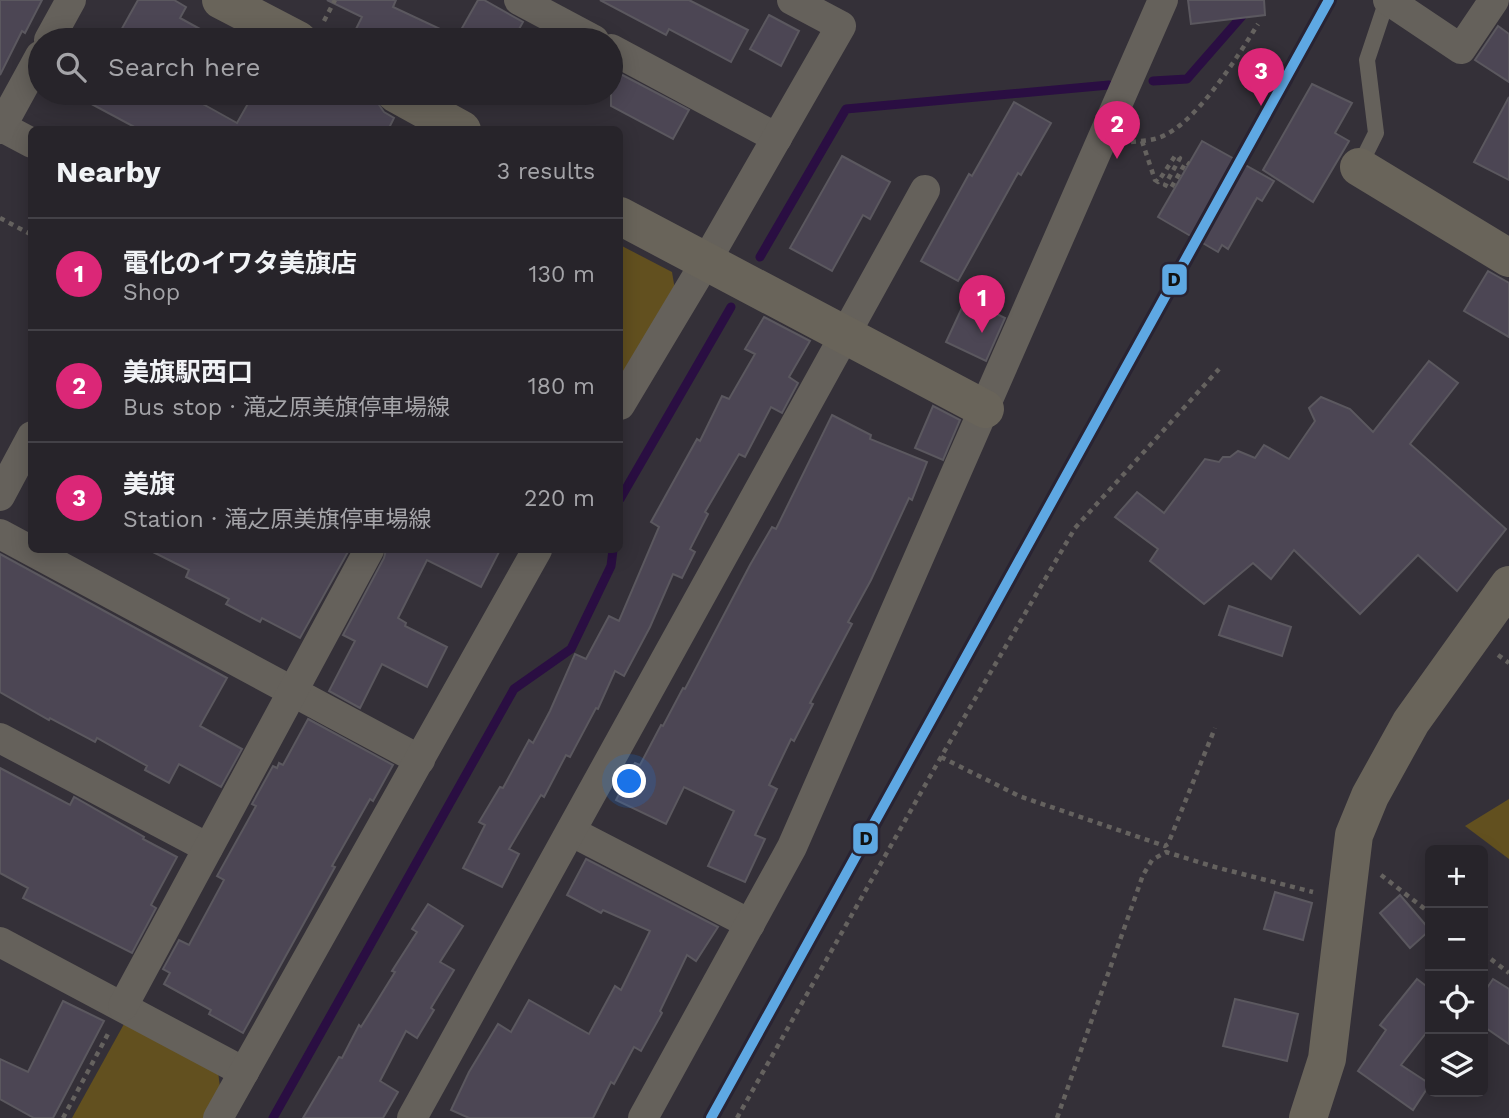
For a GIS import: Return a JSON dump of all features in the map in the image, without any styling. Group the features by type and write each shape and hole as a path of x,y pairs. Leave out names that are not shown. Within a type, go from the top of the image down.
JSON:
{"street":[{"path":"56,28 71,0"},
{"path":"221,0 275,28"},
{"path":"519,0 572,28"},
{"path":"623,400 841,26 792,0"},
{"path":"642,1118 792,847 1163,0"},
{"path":"1388,0 1461,49 1494,0"},
{"path":"623,55 777,138"},
{"path":"28,78 1,128 28,141"},
{"path":"416,105 454,126"},
{"path":"1359,167 1509,258"},
{"path":"412,1118 925,190"},
{"path":"623,218 985,409"},
{"path":"0,496 28,444"},
{"path":"0,534 28,549"},
{"path":"35,553 420,760"},
{"path":"123,1006 367,553"},
{"path":"218,1118 535,553"},
{"path":"1308,1118 1327,1059 1354,835 1370,796 1412,722 1509,586"},
{"path":"0,738 208,848"},
{"path":"572,832 750,925"},
{"path":"0,942 244,1072"}],"lane":[{"path":"1359,167 1376,133 1367,60 1388,0"}],"path":[{"path":"1189,164 1186,162 1171,188 1165,185 1181,158 1175,156 1158,182 1142,141 1163,136 1196,108 1224,78 1258,24"},
{"path":"0,218 28,233"},
{"path":"737,1118 1075,528 1219,369"},
{"path":"1057,1118 1143,875 1152,860 1166,849 1214,728"},
{"path":"942,757 1019,796 1062,808 1215,867 1345,900"},
{"path":"1354,835 1371,865 1425,910"},
{"path":"1488,957 1509,973"},
{"path":"63,1118 123,1006"}],"shaded area":[{"path":"623,247 672,272 675,290 623,372"},
{"path":"1509,799 1509,859 1465,826"},
{"path":"124,1024 218,1072 220,1087 203,1118 72,1118"}],"building":[{"path":"0,0 42,0 25,33 22,31 0,75"},
{"path":"138,0 174,0 186,7 180,18 198,28 122,28"},
{"path":"327,0 396,0 393,7 438,28 356,28 362,17"},
{"path":"478,0 484,0 523,22 520,28 462,28"},
{"path":"600,0 689,0 748,30 731,62 669,29 666,35"},
{"path":"1188,0 1264,0 1265,15 1191,24"},
{"path":"769,15 799,31 781,66 750,49"},
{"path":"1498,26 1509,34 1509,82 1475,60"},
{"path":"623,75 689,110 673,139 611,106 623,105"},
{"path":"1312,84 1352,103 1335,133 1349,141 1313,202 1263,170"},
{"path":"1509,97 1509,180 1474,162"},
{"path":"1014,102 1051,123 1021,175 1018,173 958,281 921,261 969,174 972,176"},
{"path":"93,105 205,105 237,123 247,105 379,105 394,118 390,126 133,126"},
{"path":"1202,141 1274,181 1262,201 1257,198 1228,249 1222,245 1218,252 1158,217"},
{"path":"842,156 890,182 870,219 863,215 832,271 790,248"},
{"path":"1488,271 1509,283 1509,337 1464,311"},
{"path":"966,299 1005,318 986,361 946,342"},
{"path":"764,317 810,341 789,377 798,383 782,413 771,407 745,457 739,454 705,512 708,514 690,549 695,552 682,578 673,574 650,627 624,676 615,671 598,709 596,708 570,757 566,755 544,797 541,795 509,849 519,854 502,887 463,868 485,825 479,822 500,787 503,788 529,740 533,743 575,654 586,659 609,616 619,621 659,527 651,522 697,439 700,441 722,396 729,399 755,354 745,349"},
{"path":"1429,361 1458,383 1410,444 1506,529 1457,591 1418,555 1360,614 1294,550 1271,579 1253,563 1204,604 1150,561 1158,549 1115,517 1137,492 1164,513 1205,459 1219,462 1223,457 1230,457 1238,451 1255,458 1264,445 1289,459 1315,421 1309,408 1321,397 1350,409 1373,432"},
{"path":"933,406 960,420 943,460 915,448"},
{"path":"832,415 871,435 870,439 927,462 912,500 909,498 848,622 852,624 810,703 813,704 794,741 791,739 769,785 777,789 755,835 765,839 745,882 708,866 734,811 684,787 666,824 616,800 635,763 640,765 661,725 663,726 683,688 685,689 772,527 776,529"},
{"path":"155,553 347,553 300,638 262,618 260,622 226,604 229,599 186,577 189,570"},
{"path":"385,553 498,553 481,587 427,560 398,618 406,623 405,626 447,647 427,687 382,664 360,708 329,691 355,641 343,635"},
{"path":"0,554 227,678 200,726 242,749 221,787 179,764 169,783 145,770 147,766 97,738 95,742 0,692"},
{"path":"1229,606 1291,627 1282,656 1219,635"},
{"path":"308,719 393,765 373,801 370,799 332,866 335,867 243,1033 209,1014 211,1010 164,984 170,973 163,969 179,940 189,945 224,880 217,876 256,806 252,804 273,766 277,768 279,763 283,765"},
{"path":"0,768 70,805 74,797 177,857 151,905 156,908 132,953 23,898 28,888 0,873"},
{"path":"586,859 718,927 696,961 687,955 660,1011 662,1013 641,1051 634,1047 614,1084 611,1082 593,1118 469,1118 451,1110 469,1072 498,1024 511,1032 529,1000 589,1034 615,986 621,990 650,931 603,910 601,913 567,895"},
{"path":"1275,892 1312,903 1303,940 1264,929"},
{"path":"1400,895 1425,924 1425,934 1410,948 1380,913"},
{"path":"428,904 463,926 440,962 454,970 417,1038 406,1031 380,1081 398,1092 383,1118 303,1118 339,1057 342,1058 359,1025 361,1027 395,972 392,971 417,932 412,929"},
{"path":"1417,979 1425,985 1425,1034 1401,1065 1425,1081 1425,1092 1413,1110 1358,1071 1386,1030 1380,1025"},
{"path":"1493,979 1509,989 1509,1044 1488,1029 1488,986"},
{"path":"1235,999 1298,1014 1287,1061 1223,1046"},
{"path":"63,1001 104,1021 53,1118 34,1118 0,1099 0,1059 28,1072"}],"waterway":[{"path":"1153,81 1187,79 1256,0"},
{"path":"760,257 846,109 1109,85"},
{"path":"623,494 731,307"},
{"path":"273,1118 514,689 571,649 611,566 613,553"}],"transit line":[{"name":"D","path":"711,1118 1329,0"}],"place":[{"name":"美旗","path":"1261,106"},
{"name":"美旗駅西口","path":"1117,159"},
{"name":"電化のイワタ美旗店","path":"982,333"}]}
